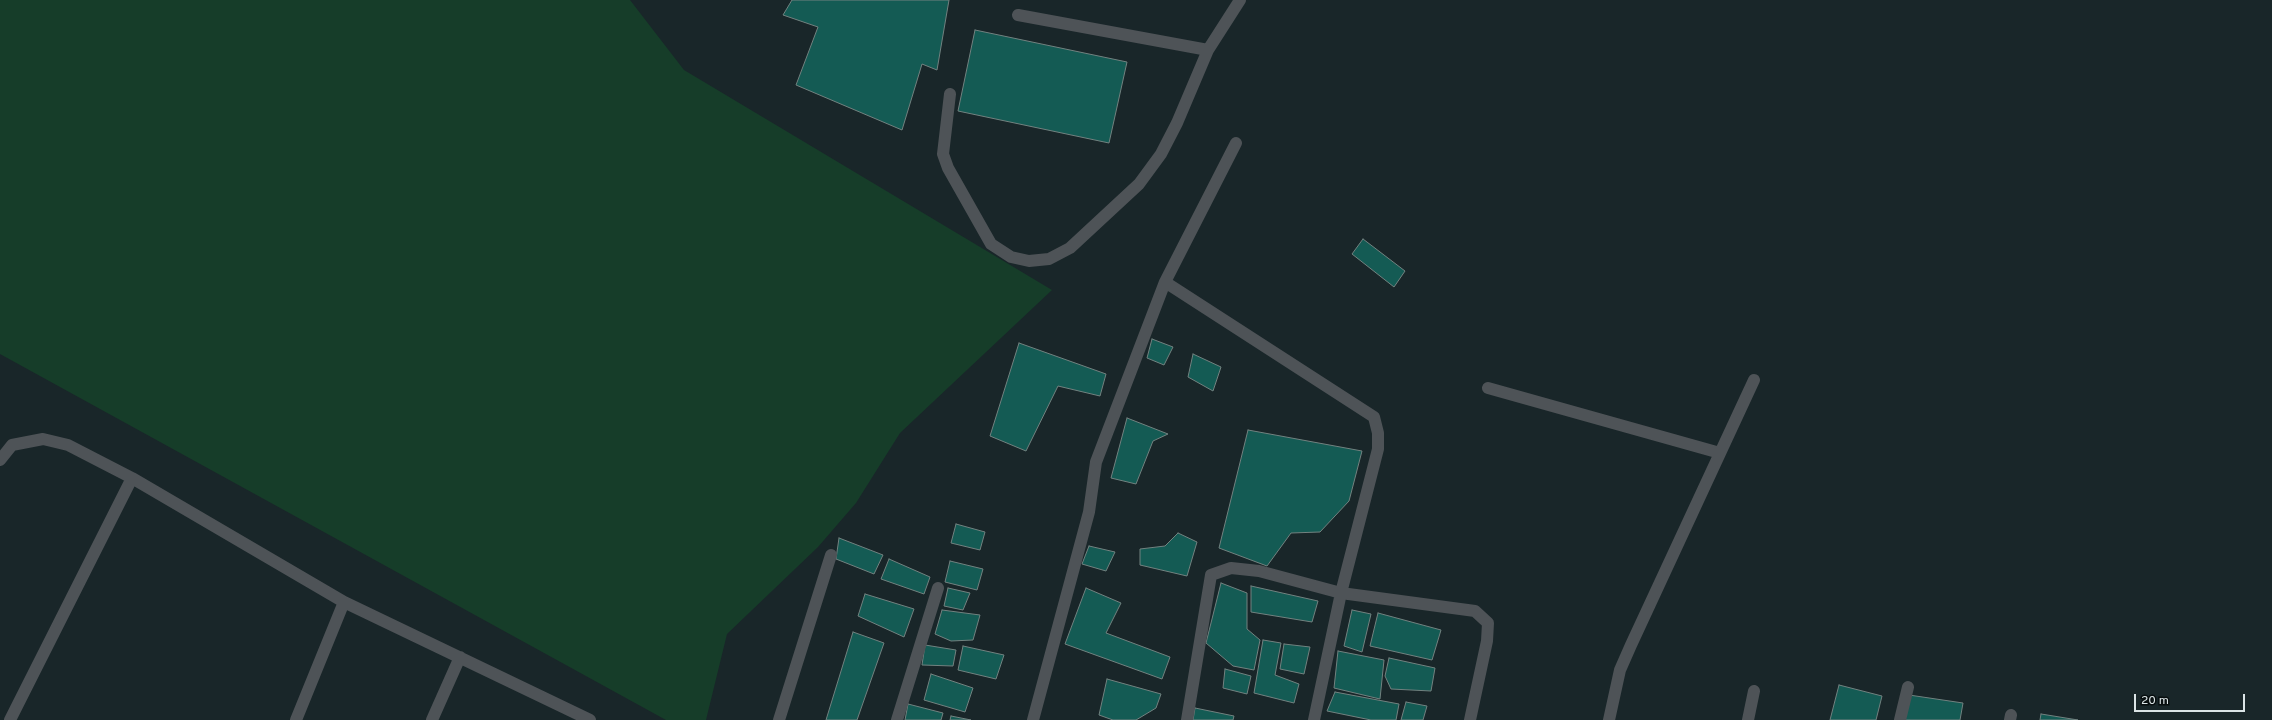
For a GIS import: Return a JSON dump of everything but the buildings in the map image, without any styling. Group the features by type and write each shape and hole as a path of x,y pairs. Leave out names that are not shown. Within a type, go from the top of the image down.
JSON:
{"street":[{"path":"950,94 943,154 948,168 992,244 1011,257 1029,261 1049,259 1070,248 1139,184 1161,154 1174,130 1208,50 1240,0"},
{"path":"1018,15 1208,50"},
{"path":"1033,720 1089,512 1096,462 1165,282 1236,143"},
{"path":"1165,282 1374,417 1378,433 1378,449 1340,593 1314,720"},
{"path":"1609,720 1620,670 1628,651 1754,380"},
{"path":"1488,388 1720,453"},
{"path":"0,460 12,445 43,439 68,445 132,478 344,602 460,657 574,716 590,720"},
{"path":"10,720 132,478"},
{"path":"779,720 831,555"},
{"path":"1187,720 1211,575 1231,568 1259,571 1340,593 1475,611 1488,623 1487,641 1470,720"},
{"path":"896,720 938,588"},
{"path":"296,720 344,602"},
{"path":"432,720 460,657"},
{"path":"1900,720 1908,687"},
{"path":"1748,720 1754,691"}],"green space":[{"path":"0,0 630,0 684,70 1052,290 900,433 856,503 818,547 727,634 706,720 666,720 0,354"}]}
